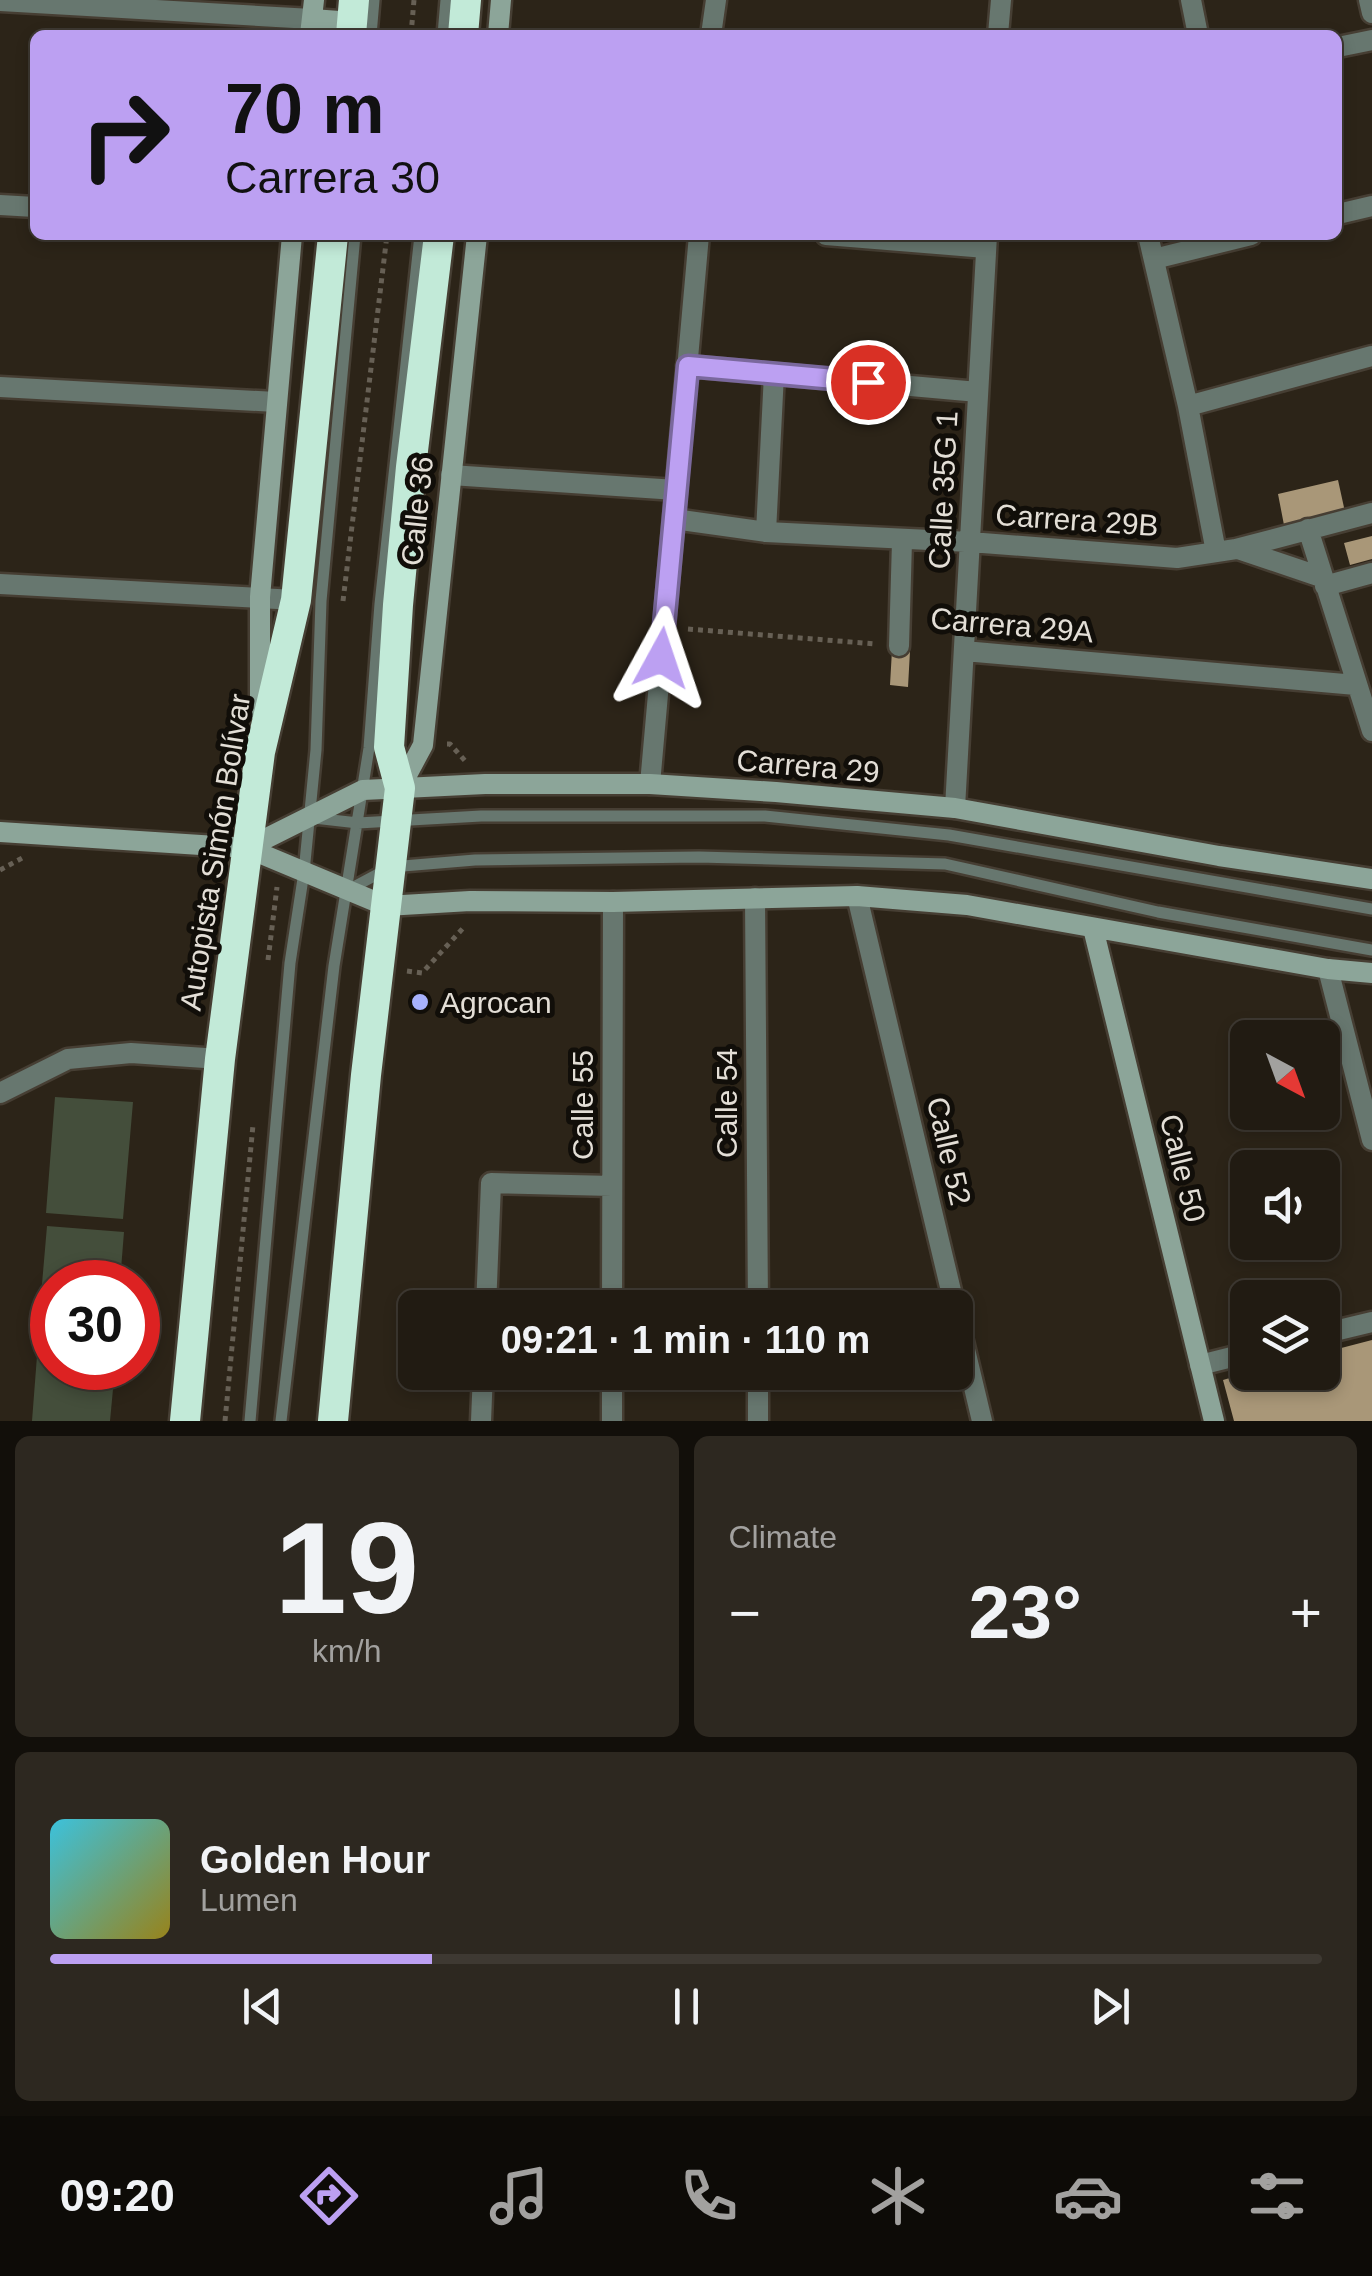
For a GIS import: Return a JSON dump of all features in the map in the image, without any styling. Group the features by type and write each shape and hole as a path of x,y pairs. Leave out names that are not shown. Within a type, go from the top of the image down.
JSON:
{"highway":[{"path":"463,30 466,0"},
{"name":"Autopista Simón Bolívar","path":"185,1421 220,1059 260,752 308,600 333,240"},
{"path":"334,1421 364,1094 400,788 390,747 398,605 438,240"}],"main road":[{"path":"498,30 501,0"},
{"path":"312,18 357,23"},
{"path":"260,752 260,597 292,240"},
{"name":"Calle 36","path":"400,788 424,745 476,240"},
{"name":"Carrera 29","path":"247,848 362,790 484,784 650,784 955,808 1219,856 1372,879"},
{"name":"Carrera 29","path":"0,832 247,848 386,906 470,900 613,902 857,896 967,905 1328,970 1372,973"},
{"name":"Calle 50","path":"1093,928 1214,1421"}],"street":[{"path":"713,30 716,0"},
{"path":"998,30 1000,0"},
{"path":"1191,0 1197,30"},
{"path":"1369,0 1372,14"},
{"path":"0,1 312,18"},
{"path":"1342,47 1372,40"},
{"path":"0,205 30,208"},
{"path":"1342,213 1372,206"},
{"path":"650,784 699,240"},
{"path":"941,240 987,242"},
{"path":"1149,240 1226,550"},
{"path":"1154,258 1230,240"},
{"name":"Calle 35G 1","path":"955,808 987,242"},
{"path":"1188,406 1372,356"},
{"path":"688,366 978,392"},
{"path":"766,532 774,374"},
{"path":"0,388 276,402"},
{"path":"450,475 676,490"},
{"name":"Carrera 29B","path":"674,519 766,532 1177,558 1226,550 1372,513"},
{"path":"1308,529 1372,732"},
{"path":"899,646 902,540"},
{"name":"Carrera 29B","path":"1226,550 1323,582"},
{"path":"1323,582 1372,574"},
{"path":"0,584 308,600"},
{"name":"Carrera 29A","path":"964,651 1356,684"},
{"name":"Calle 52","path":"857,896 982,1421"},
{"name":"Calle 54","path":"755,898 758,1290"},
{"name":"Calle 55","path":"612,1290 613,902"},
{"path":"1328,970 1372,1140"},
{"path":"1,1098 68,1059 131,1052 220,1059"},
{"path":"487,1290 492,1183 612,1186"},
{"path":"1340,1330 1372,1322"},
{"path":"1200,1365 1230,1358"},
{"path":"481,1421 482,1390"},
{"path":"612,1390 612,1421"},
{"path":"758,1390 759,1420"}],"lane":[{"path":"357,23 374,0"},
{"path":"443,30 446,0"},
{"path":"250,1421 288,980 316,750 308,600 354,240"},
{"path":"281,1421 334,966 369,748 380,604 419,240"},
{"path":"310,817 358,823 480,816 765,816 949,834 1372,909"},
{"path":"348,890 391,868 475,860 698,857 946,864 1158,912 1372,950"}],"path":[{"path":"412,30 414,0"},
{"path":"343,602 387,240"},
{"name":"Carrera 29A","path":"664,626 899,646"},
{"path":"424,745 450,744"}],"green space":[{"path":"55,1097 133,1102 123,1219 46,1213"},
{"path":"47,1226 124,1232 122,1260 44,1260"},
{"path":"34,1390 113,1390 110,1421 32,1421"}],"building":[{"path":"1338,480 1345,512 1284,525 1278,494"},
{"path":"1372,536 1372,559 1350,565 1344,543"},
{"path":"892,650 910,651 908,687 890,685"},
{"path":"1372,1340 1372,1421 1234,1421 1223,1380 1230,1378 1230,1390 1340,1390 1340,1348"}],"place":[{"name":"Agrocan","path":"420,1002"}],"route":[{"path":"661,658 688,366 868,382"}]}
